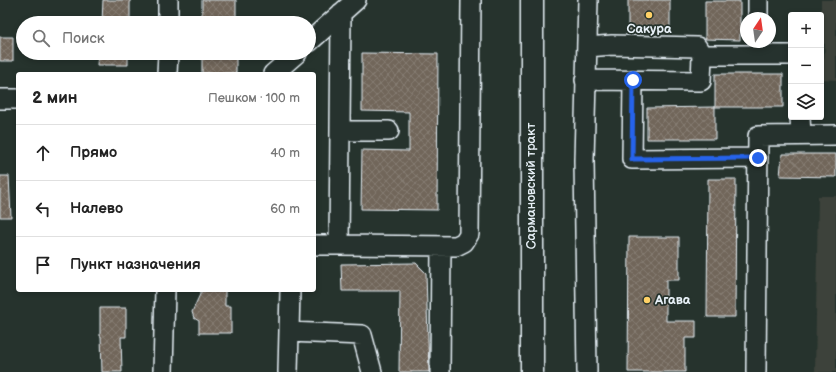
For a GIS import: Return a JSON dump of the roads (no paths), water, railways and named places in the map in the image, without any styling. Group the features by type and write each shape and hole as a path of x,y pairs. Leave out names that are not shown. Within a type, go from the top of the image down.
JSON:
{"main road":[{"name":"Сармановский тракт","path":"532,0 532,372"}],"street":[{"path":"168,0 168,16"},
{"path":"316,36 356,0"},
{"path":"316,245 456,246 467,239 469,234 471,0"},
{"path":"587,372 584,160 588,0"},
{"path":"758,0 758,12"},
{"path":"339,245 341,13"},
{"path":"585,80 702,81 702,55 697,47 612,45 588,47"},
{"path":"702,55 758,48 788,53"},
{"path":"168,60 168,72"},
{"path":"275,72 289,60"},
{"path":"633,80 632,159 758,158"},
{"path":"0,100 16,99"},
{"path":"756,372 758,136 801,126 836,135"},
{"path":"340,131 389,131"},
{"path":"440,372 441,246"},
{"path":"163,372 165,292"},
{"path":"288,372 290,292"},
{"path":"289,332 362,335 372,372"}],"place":[{"name":"Сакура","path":"649,15"},
{"name":"Агава","path":"647,300"}]}
